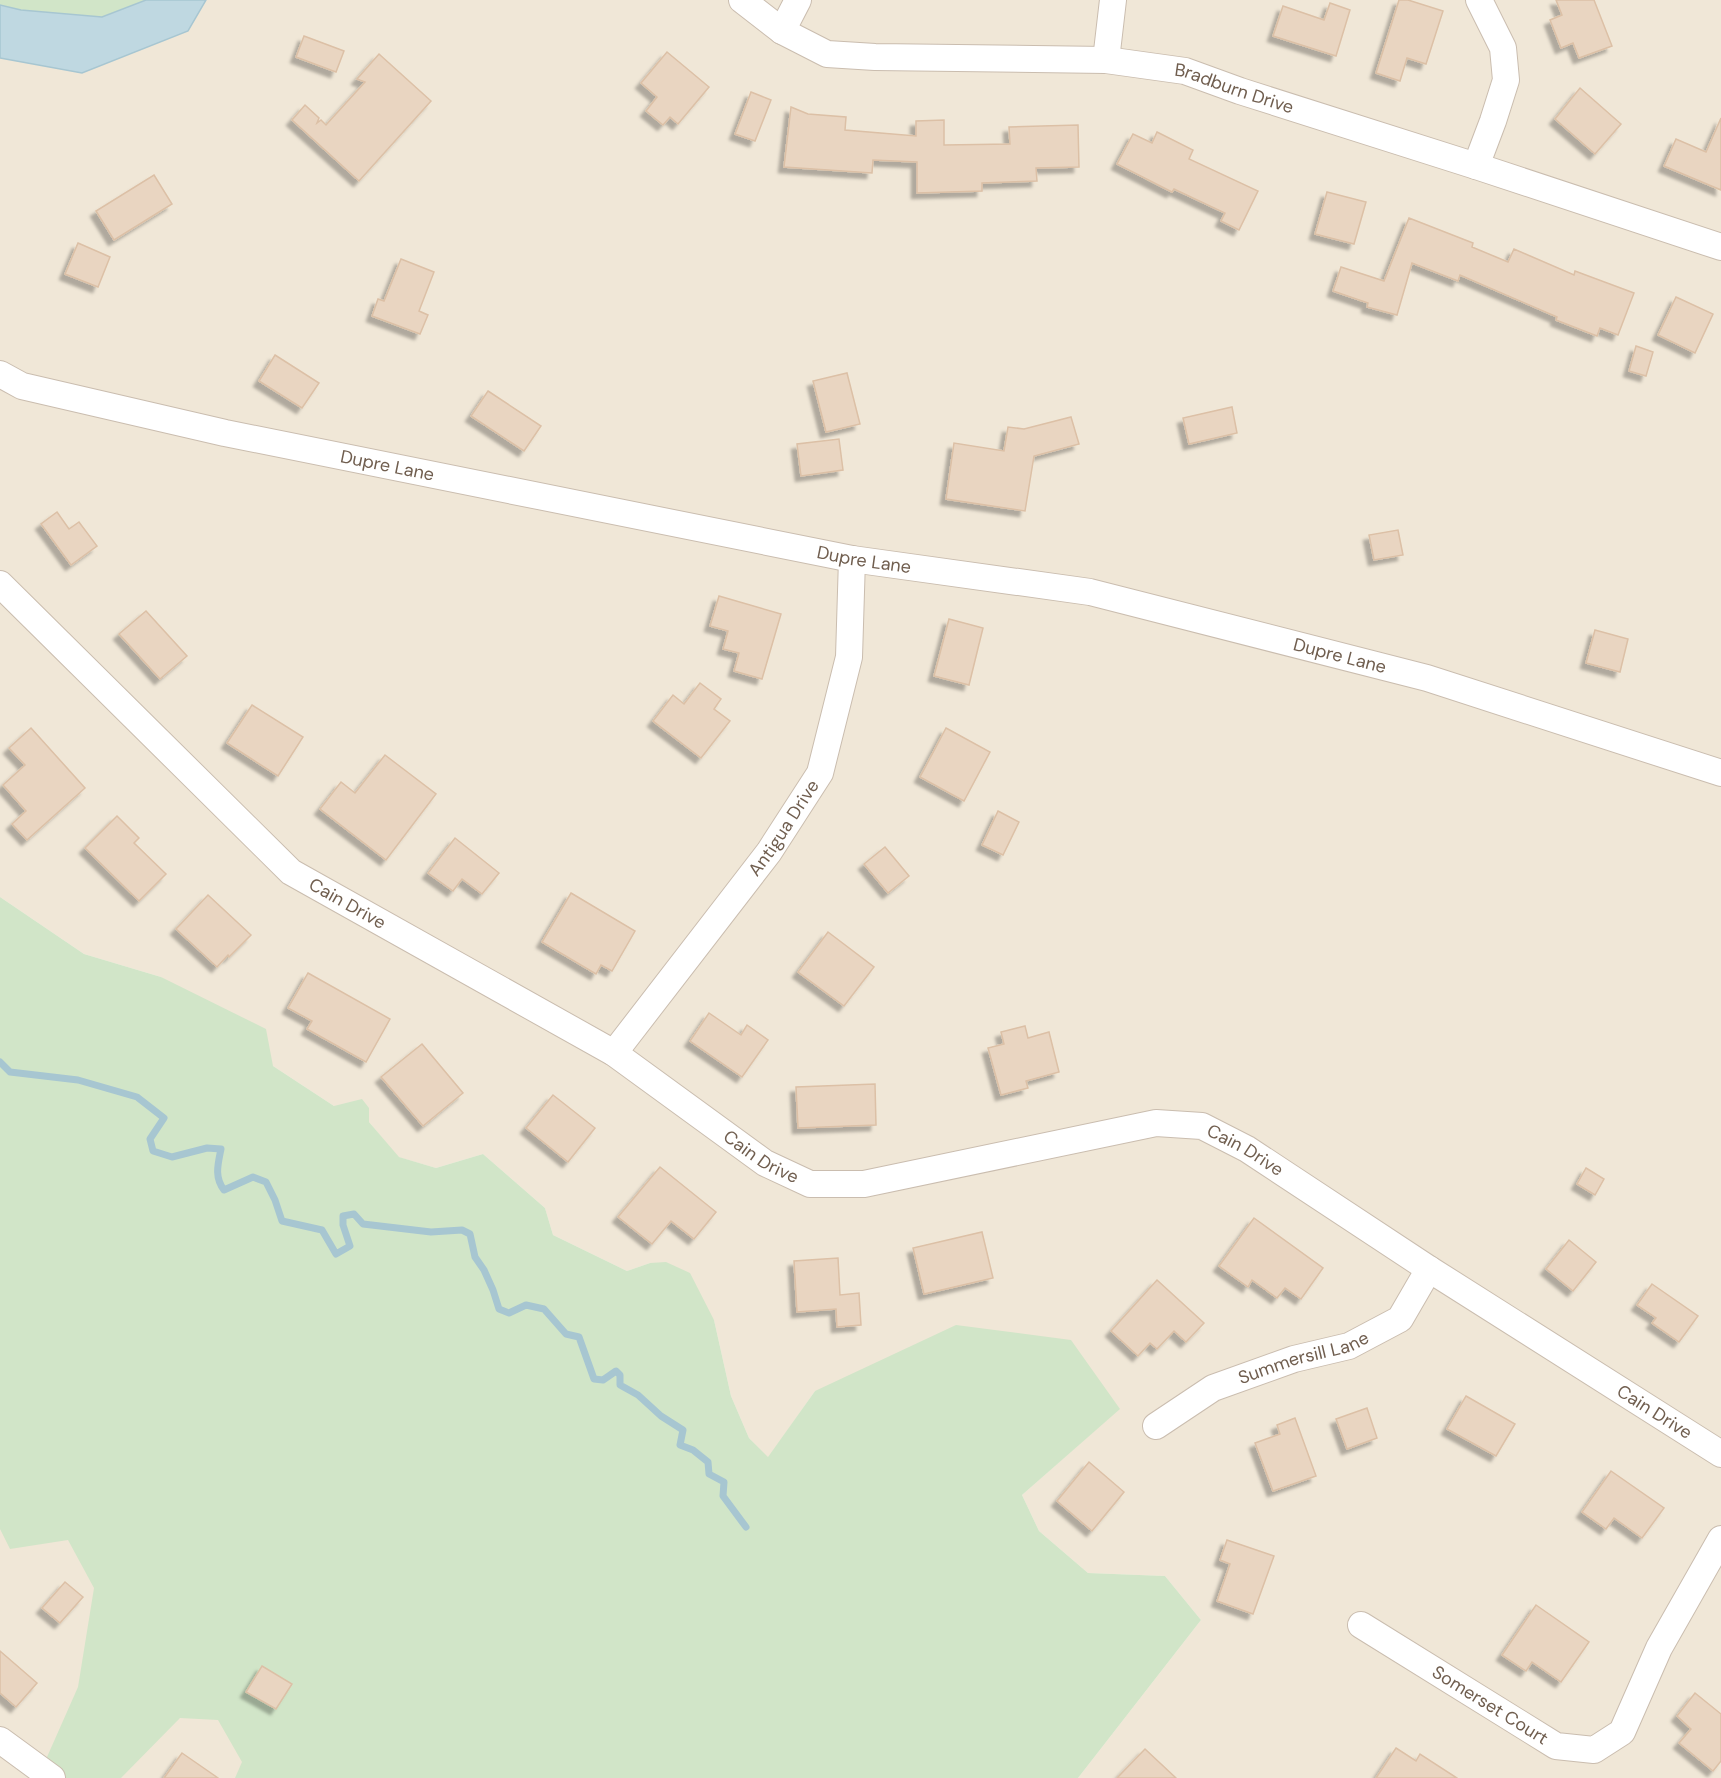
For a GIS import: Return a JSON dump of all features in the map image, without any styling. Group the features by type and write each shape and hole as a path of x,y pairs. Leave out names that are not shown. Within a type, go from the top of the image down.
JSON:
{"street":[{"name":"Bradburn Drive","path":"742,0 782,31 827,54 875,57 1106,60 1185,71 1240,91 1721,247"},
{"path":"782,31 798,0"},
{"path":"1106,60 1113,0"},
{"path":"1476,166 1506,80 1503,48 1479,0"},
{"name":"Dupre Lane","path":"0,374 22,386 225,433 852,559 1090,591 1427,678 1721,773"},
{"name":"Antigua Drive","path":"614,1053 769,852 820,773 849,657 852,559"},
{"name":"Cain Drive","path":"0,584 291,872 614,1053 765,1163 810,1184 864,1184 1156,1123 1202,1126 1247,1149 1429,1269 1721,1454"},
{"name":"Summersill Lane","path":"1156,1426 1214,1388 1294,1359 1349,1346 1400,1319 1429,1269"},
{"name":"Somerset Court","path":"1361,1625 1556,1746 1594,1750 1622,1732 1659,1648 1721,1539"},
{"path":"0,1740 52,1778"}],"shaded area":[{"path":"206,0 1721,0 1721,1778 1078,1778 1201,1620 1165,1576 1088,1573 1039,1531 1022,1495 1119,1409 815,1391 768,1458 749,1438 731,1396 714,1320 650,1263 627,1271 553,1235 545,1208 483,1154 436,1168 398,1157 369,1122 369,1108 334,1106 273,1066 161,977 84,954 0,897 0,58 82,73 188,31"},
{"path":"0,1454 467,1778 0,1778"}],"green space":[{"path":"0,0 146,0 102,17 21,10 0,5"},
{"path":"0,897 84,954 161,977 266,1029 273,1066 334,1106 362,1099 369,1108 369,1122 399,1157 436,1168 483,1154 545,1208 553,1235 627,1271 650,1263 666,1262 690,1273 714,1320 731,1396 749,1438 768,1457 815,1391 956,1325 1071,1340 1120,1409 1022,1495 1039,1531 1088,1573 1165,1576 1201,1620 1078,1778 235,1778 242,1762 218,1720 180,1718 121,1778 52,1778 47,1757 78,1687 94,1588 68,1540 10,1549 0,1529"}],"water":[{"path":"146,0 206,0 188,31 82,73 0,58 0,5 21,10 102,17"}],"building":[{"path":"1399,0 1408,0 1443,11 1426,64 1407,58 1400,81 1376,73"},
{"path":"1556,0 1594,0 1612,46 1579,58 1573,43 1561,48 1550,20 1562,15"},
{"path":"1330,3 1350,10 1336,56 1273,36 1283,6 1324,20"},
{"path":"304,36 344,51 336,72 296,57"},
{"path":"667,52 709,87 678,124 670,117 663,125 646,111 657,97 641,83"},
{"path":"379,54 431,101 359,181 292,120 305,105 319,118 317,123 321,120 326,125 365,82 357,79"},
{"path":"1580,88 1621,124 1595,154 1555,119"},
{"path":"751,92 771,100 755,141 735,134"},
{"path":"791,107 808,114 846,117 845,130 916,136 916,121 944,120 944,145 1010,144 1009,127 1078,125 1079,167 1036,168 1037,181 982,183 982,191 917,193 917,162 873,160 872,173 784,167"},
{"path":"1721,118 1721,190 1664,166 1676,139 1706,152"},
{"path":"1157,132 1193,150 1189,159 1258,191 1239,230 1221,221 1225,213 1174,189 1172,192 1117,164 1133,134 1152,143"},
{"path":"154,175 172,204 114,240 96,211"},
{"path":"1327,192 1366,202 1354,244 1315,234"},
{"path":"1409,218 1473,243 1472,247 1508,262 1514,249 1574,275 1575,271 1634,293 1618,335 1600,328 1597,336 1556,320 1557,317 1460,275 1458,281 1412,263 1397,315 1367,307 1368,303 1333,291 1341,267 1384,281"},
{"path":"78,243 110,257 98,287 65,274"},
{"path":"401,259 434,272 419,311 428,315 420,334 372,316 378,299 384,301"},
{"path":"1676,297 1713,314 1695,353 1658,335"},
{"path":"1636,346 1653,352 1646,376 1629,371"},
{"path":"275,355 319,383 302,408 259,381"},
{"path":"847,373 860,424 826,432 813,381"},
{"path":"488,391 541,426 524,451 471,416"},
{"path":"1232,407 1237,433 1189,444 1183,418"},
{"path":"1071,417 1079,444 1034,456 1025,511 946,499 954,443 1004,451 1008,427 1024,429"},
{"path":"839,439 843,470 801,476 797,444"},
{"path":"57,512 69,529 79,522 97,546 71,565 41,524"},
{"path":"1398,530 1403,555 1374,560 1369,535"},
{"path":"719,596 781,614 762,679 734,671 739,653 723,649 728,631 710,626"},
{"path":"146,611 187,656 160,679 119,634"},
{"path":"949,619 983,628 969,685 934,676"},
{"path":"1595,630 1628,639 1620,672 1586,663"},
{"path":"700,683 721,699 714,709 730,721 701,758 653,721 673,695 684,704"},
{"path":"252,705 303,737 278,776 227,743"},
{"path":"31,728 85,788 27,840 12,824 26,811 3,785 25,765 9,748"},
{"path":"946,728 990,752 964,801 920,777"},
{"path":"385,755 436,794 386,860 320,809 341,782 355,793"},
{"path":"998,811 1019,822 1003,855 982,845"},
{"path":"117,816 139,838 134,843 166,874 139,901 85,848"},
{"path":"455,838 499,873 482,894 462,879 453,891 428,873"},
{"path":"885,847 909,876 888,893 864,864"},
{"path":"571,893 635,931 612,971 601,965 596,974 542,942"},
{"path":"208,895 251,935 217,967 176,929"},
{"path":"828,932 874,967 844,1006 798,972"},
{"path":"308,973 390,1019 366,1062 307,1029 312,1021 288,1008"},
{"path":"709,1013 741,1035 747,1025 768,1040 742,1077 690,1041"},
{"path":"1025,1026 1028,1038 1049,1032 1059,1072 1026,1081 1028,1088 1001,1095 988,1048 1004,1044 1001,1032"},
{"path":"422,1044 463,1093 423,1126 381,1077"},
{"path":"875,1084 876,1125 798,1128 796,1087"},
{"path":"553,1095 595,1128 568,1162 526,1128"},
{"path":"660,1167 716,1212 694,1239 671,1221 652,1244 618,1217"},
{"path":"1586,1168 1604,1179 1595,1195 1577,1184"},
{"path":"1254,1218 1323,1268 1301,1299 1285,1288 1277,1298 1252,1280 1248,1287 1219,1266"},
{"path":"982,1232 993,1278 924,1294 913,1248"},
{"path":"1569,1240 1596,1262 1573,1291 1546,1269"},
{"path":"838,1258 840,1295 859,1293 861,1325 837,1327 836,1309 797,1312 794,1261"},
{"path":"1157,1280 1204,1323 1186,1342 1174,1331 1157,1349 1150,1343 1138,1356 1111,1331"},
{"path":"1652,1284 1698,1316 1679,1342 1652,1323 1656,1318 1637,1305"},
{"path":"1466,1396 1515,1424 1496,1456 1447,1429"},
{"path":"1367,1408 1377,1438 1347,1449 1336,1419"},
{"path":"1295,1418 1316,1476 1273,1491 1255,1443 1280,1434 1277,1425"},
{"path":"1089,1462 1124,1492 1092,1531 1057,1501"},
{"path":"1611,1471 1664,1508 1642,1538 1614,1518 1606,1529 1582,1512"},
{"path":"1227,1540 1274,1556 1253,1614 1217,1601 1230,1564 1220,1560"},
{"path":"65,1582 83,1597 60,1623 42,1608"},
{"path":"1536,1605 1589,1642 1561,1682 1532,1662 1526,1671 1502,1655"},
{"path":"0,1651 37,1683 16,1707 0,1693"},
{"path":"262,1666 292,1684 276,1709 246,1692"},
{"path":"1695,1693 1721,1714 1721,1761 1713,1771 1679,1743 1691,1729 1677,1716"},
{"path":"1396,1748 1416,1761 1420,1754 1457,1778 1376,1778"},
{"path":"1145,1749 1176,1778 1117,1778"},
{"path":"182,1753 218,1778 164,1778"}],"waterway":[{"path":"0,1062 10,1072 78,1080 137,1097 164,1118 150,1139 153,1151 172,1157 207,1148 221,1149 218,1175 224,1190 253,1177 266,1182 282,1221 322,1230 336,1254 350,1246 343,1225 343,1216 354,1214 363,1224 431,1232 462,1230 470,1234 475,1257 484,1270 499,1309 509,1313 526,1305 544,1309 566,1334 579,1337 594,1379 603,1380 616,1371 620,1375 620,1385 638,1395 661,1416 683,1430 680,1445 693,1450 708,1462 709,1474 724,1482 723,1496 746,1527"}]}
